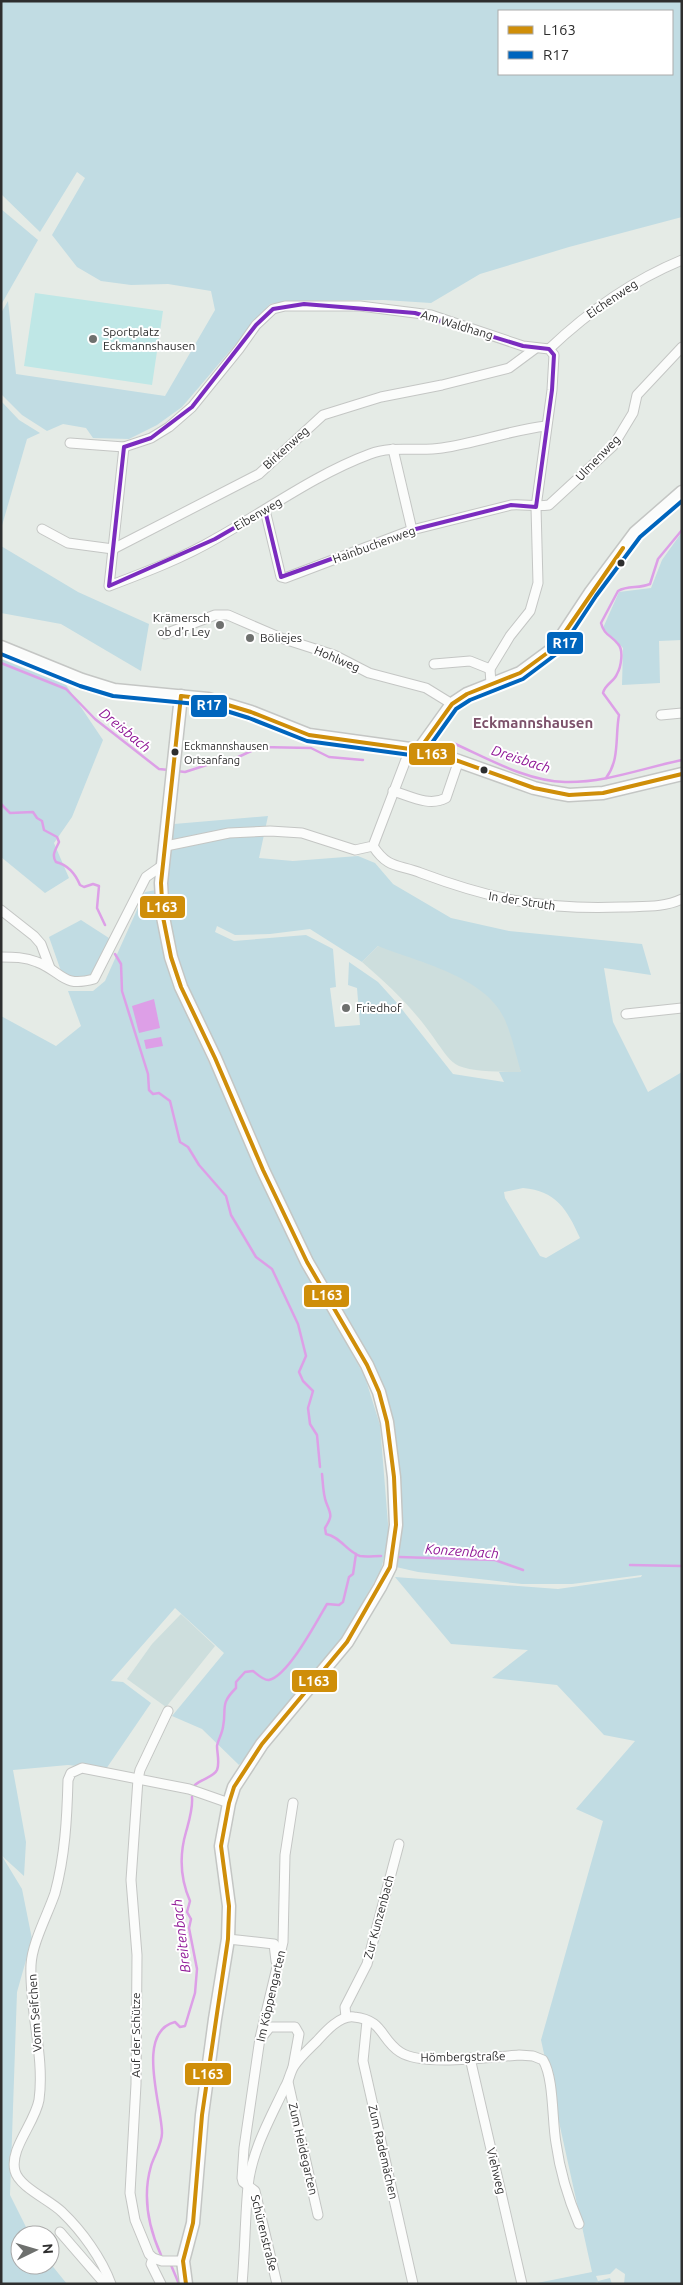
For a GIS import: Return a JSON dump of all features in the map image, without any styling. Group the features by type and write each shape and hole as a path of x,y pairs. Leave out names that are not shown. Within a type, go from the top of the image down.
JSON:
{"main road":[{"path":"415,749 452,704 467,694 520,673 554,648 591,592 635,533 682,492"},
{"path":"1,647 82,680 114,690 208,699 251,712 309,735 415,749 459,760 534,788 569,795 602,793 682,774"},
{"path":"181,696 163,865 163,917 170,957 263,1170 307,1262 367,1365 380,1392 387,1422 394,1477 396,1525 390,1567 347,1642 262,1744 234,1787 229,1802 221,1846 229,1906 228,1939 203,2106 193,2223 183,2261 186,2284"}],"street":[{"name":"Eichenweg","path":"550,349 571,328 607,299 628,285 682,260"},
{"name":"Am Waldhang","path":"70,443 124,447 151,438 192,407 256,325 273,309 285,306 360,306 431,315 523,346 550,349"},
{"name":"Ulmenweg","path":"536,507 549,505 612,446 633,413 637,395 682,347"},
{"name":"Birkenweg","path":"113,549 259,474 323,415 381,396 442,385 509,368 536,348"},
{"path":"491,684 490,669 510,636 530,611 538,583 536,507 552,390 554,355 550,349"},
{"name":"Eibenweg","path":"124,447 109,586 158,567 191,551 336,469 371,453 393,449 416,451 442,448 546,426"},
{"path":"393,449 412,530"},
{"name":"Hainbuchenweg","path":"265,510 281,577 285,578 412,530 511,504 525,504 536,507"},
{"path":"42,529 68,543 113,549"},
{"name":"Hohlweg","path":"165,634 215,615 228,615 281,638 334,655 368,673 426,688 452,704"},
{"path":"434,664 470,661 490,669"},
{"path":"661,715 682,713"},
{"path":"166,846 229,833 270,831 302,834 355,850 373,846 393,791 415,749"},
{"path":"393,791 428,802 440,801 446,798 459,760"},
{"name":"In der Struth","path":"373,846 382,859 398,866 483,894 517,902 570,908 666,905 682,899"},
{"path":"1,957 22,958 50,968 66,980 79,983 94,979 146,877 163,865"},
{"path":"1,910 34,936 41,944 50,968"},
{"path":"626,1014 682,1008"},
{"name":"Auf der Schütze","path":"161,2284 151,2264 153,2258 149,2254 137,2225 130,2193 136,2084 137,1954 131,1874 138,1779 168,1711"},
{"name":"Vorm Seifchen","path":"111,2284 102,2265 81,2234 62,2212 21,2182 14,2170 14,2162 16,2152 35,2116 39,2100 40,2074 32,1999 31,1962 54,1896 63,1860 68,1780 71,1773 82,1768 138,1779"},
{"path":"138,1779 189,1789 229,1802"},
{"name":"Im Köppengarten","path":"248,2185 243,2182 244,2148 260,2038 283,1942 285,1855 293,1803"},
{"name":"Zur Kunzenbach","path":"346,2017 345,2007 367,1964 399,1844"},
{"path":"228,1939 274,1944 277,1966"},
{"path":"293,2067 320,2038 346,2017 367,2020"},
{"name":"Hömbergstraße","path":"367,2020 378,2026 395,2048 413,2058 430,2060 533,2056 544,2060 550,2077 558,2153 567,2195 580,2224"},
{"name":"Zum Rademächen","path":"367,2020 362,2060 412,2284"},
{"path":"242,2284 248,2185 252,2164 259,2141 288,2082 293,2067 298,2034 295,2027 270,2027 260,2038"},
{"name":"Viehweg","path":"470,2058 522,2284"},
{"name":"Zum Heidegarten","path":"288,2082 318,2215"},
{"name":"Schürenstraße","path":"248,2185 255,2191 277,2284"},
{"path":"60,2232 105,2284"},
{"path":"153,2258 172,2262 183,2261"}],"highlighted area":[{"path":"304,304 415,313 523,346 549,349 554,355 552,390 536,507 511,505 412,530 281,577 265,510 215,539 109,586 124,447 151,438 192,407 256,325 273,309"}],"shaded area":[{"path":"1,1 682,1 682,217 569,247 480,274 431,303 384,300 290,301 270,304 182,407 157,425 129,439 93,438 86,428 63,424 47,431 22,415 1,394 1,313 8,301 16,374 165,396 215,310 211,291 168,284 131,285 101,281 77,267 52,235 85,178 77,172 40,232 1,194"},
{"path":"1,209 38,240 1,305"},
{"name":"Sportplatz Eckmannshausen","path":"35,293 163,311 152,385 24,366"},
{"path":"1,401 19,420 40,433 27,439 1,529"},
{"path":"682,532 682,640 659,641 660,683 622,685 623,648 603,628 619,592 651,588 662,560"},
{"path":"1,546 78,592 149,624 141,671 61,624 1,613"},
{"path":"1,659 66,685 103,740 72,817 54,843 69,878 45,893 1,857"},
{"path":"268,816 259,858 293,861 358,856 375,863 393,884 451,918 509,931 642,944 651,975 604,968 613,1022 648,1092 682,1072 682,2284 624,2284 625,2274 616,2268 610,2274 596,2276 598,2281 610,2278 612,2284 598,2284 598,2282 591,2284 532,2284 592,2272 541,2040 603,1821 576,1809 635,1741 604,1735 557,1685 492,1678 528,1650 451,1644 395,1577 558,1589 641,1577 642,1575 572,1584 522,1584 418,1572 396,1567 382,1392 309,1259 190,994 172,937 168,908 167,871 174,824","holes":["217,926 235,935 270,934 310,929 362,962 378,946 521,1071 499,1072 504,1082 453,1074 378,982 349,962 348,985 357,988 360,1025 335,1027 330,988 336,987 333,949 306,935 234,941 215,932","523,1188 544,1193 559,1203 570,1218 580,1238 546,1258 540,1256 505,1198 504,1192"]},
{"path":"156,890 159,926 172,983 303,1265 365,1377 380,1425 389,1536 381,1570 341,1640 239,1765 202,1729 172,1716 224,1653 175,1608 111,1681 123,1682 151,1703 106,1769 68,1765 13,1770 26,1842 24,1876 2,1856 22,1889 32,1939 17,1992 10,2195 25,2225 10,2225 10,2275 60,2275 67,2284 1,2284 1,1016 56,1046 81,1026 68,991 93,991 105,981 145,892"},
{"path":"81,920 112,940 92,976 81,980 62,974 49,937"},
{"path":"378,946 450,973 483,993 496,1005 505,1020 521,1072 465,1068 453,1062 412,1010 362,962"},
{"path":"154,999 160,1028 139,1033 132,1006"},
{"path":"161,1037 163,1046 146,1049 144,1040"},
{"path":"181,1614 215,1646 166,1707 127,1679 152,1644"}],"waterway":[{"path":"606,778 615,756 619,715 603,693 614,679 620,667 621,650 606,633 601,623 618,591 650,584 658,559 682,530"},
{"name":"Dreisbach","path":"1,663 66,689 95,719 159,769 169,770"},
{"name":"Dreisbach","path":"445,743 453,743 521,773 550,781 580,782 609,778 682,760"},
{"name":"Dreisbach","path":"177,771 185,772 219,761 236,758 260,747 311,748 329,757 363,760"},
{"path":"1,804 10,813 33,812 42,821 44,830 57,837 59,842 54,854 56,862 71,870 80,885 84,887 93,884 99,886 97,908 105,925"},
{"path":"115,954 121,964 122,991 148,1074 149,1090 153,1094 159,1093 170,1101 180,1142 188,1147 199,1165 226,1196 231,1215 256,1257 272,1269 298,1324 306,1356 299,1372 303,1381 313,1391 308,1408 310,1424 317,1435 320,1467"},
{"path":"322,1474 324,1496 330,1513 325,1528 326,1534 336,1538 355,1554 360,1556 381,1556"},
{"name":"Breitenbach","path":"195,1785 217,1770 217,1746 224,1721 225,1703 236,1688 236,1682 245,1672 253,1671 269,1680 285,1669 327,1604 339,1605 343,1602 349,1577 353,1574 356,1554"},
{"name":"Konzenbach","path":"399,1557 495,1560 523,1570"},
{"name":"Konzenbach","path":"630,1565 682,1566"},
{"name":"Breitenbach","path":"161,2255 150,2222 147,2200 148,2178 162,2133 153,2054 156,2040 163,2029 175,2022 180,2027 185,2026 195,1993 197,1969 189,1928 191,1919 187,1912 190,1901 182,1875 182,1850 192,1797"},
{"name":"Breitenbach","path":"171,2265 179,2284"}],"transit line":[{"name":"R17","path":"424,754 456,709 470,700 523,679 559,652 596,596 640,537 682,501"},
{"name":"L163","path":"419,750 452,704 467,694 520,673 554,648 623,548"},
{"name":"R17","path":"1,654 80,686 113,696 207,705 249,718 307,741 418,756"},
{"name":"L163","path":"181,696 161,883 163,917 171,957 181,987 215,1058 263,1170 307,1262 367,1365 379,1392 387,1422 394,1477 396,1525 390,1567 347,1642 262,1744 234,1787 229,1803 221,1846 229,1906 228,1939 202,2115 193,2223 183,2261 186,2284"},
{"name":"L163","path":"181,696 208,699 251,712 309,735 410,749 447,757 534,788 569,795 603,793 682,774"}],"place":[{"name":"Sportplatz Eckmannshausen","path":"93,339"},
{"name":"Krämersch ob d'r Ley","path":"220,625"},
{"name":"Böliejes","path":"250,638"},
{"name":"Eckmannshausen Ortsanfang","path":"175,752"},
{"name":"Friedhof","path":"346,1008"}],"district":[{"name":"Eckmannshausen","path":"533,723"}]}
